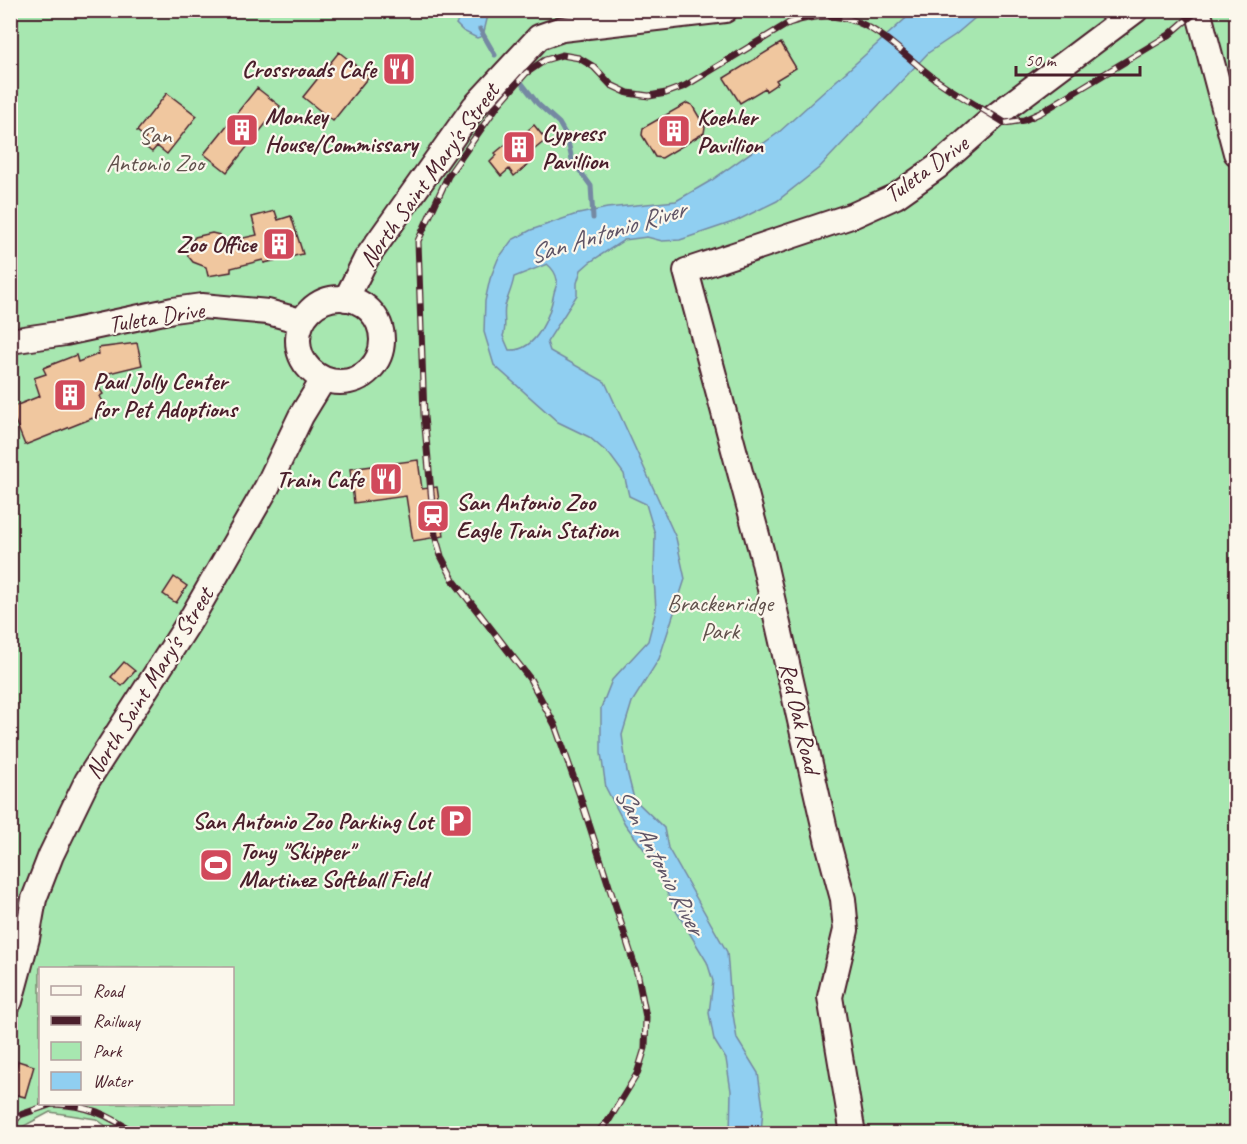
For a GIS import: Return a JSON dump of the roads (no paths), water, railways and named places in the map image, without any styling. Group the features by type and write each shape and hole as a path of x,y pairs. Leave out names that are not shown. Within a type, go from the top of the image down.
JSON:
{"street":[{"name":"North Saint Mary's Street","path":"346,299 366,259 474,107 539,37 562,29 725,10"},
{"name":"Tuleta Drive","path":"686,271 854,215 896,196 937,167 995,116 1136,10"},
{"path":"1198,10 1236,153"},
{"name":"Red Oak Road","path":"686,271 767,572 828,843 843,899 846,930 830,997 853,1134"},
{"path":"333,298 346,299 363,305 378,322 382,344 380,355 367,373 357,379 346,382 323,380 302,362 297,335 302,321 315,306 333,298"},
{"name":"Tuleta Drive","path":"10,341 64,333 202,306 268,312 302,321"},
{"name":"North Saint Mary's Street","path":"10,1001 27,938 34,899 51,855 87,781 191,619 267,487 301,416 323,380"}],"water":[{"path":"463,11 489,11 483,36 477,38 463,31 456,24"},
{"name":"San Antonio River","path":"914,11 983,11 955,35 928,53 819,168 777,201 736,221 680,240 662,241 647,237 624,240 590,262 581,270 577,283 577,295 547,342 550,351 605,382 676,538 685,579 659,659 632,702 622,735 634,799 664,828 668,848 727,952 737,1039 758,1073 763,1108 761,1133 730,1133 731,1091 726,1059 714,1040 709,1013 713,981 707,962 673,906 652,860 625,824 606,788 601,753 601,708 612,680 648,641 656,610 655,534 646,504 629,496 624,474 610,455 589,437 558,422 494,365 484,332 485,301 498,259 512,240 531,230 574,215 607,208 676,201 712,180 778,133","holes":["547,264 555,273 557,282 545,321 534,339 527,345 509,350 503,336 505,306 514,277"]}],"waterway":[{"path":"480,29 495,55"},
{"name":"San Antonio River","path":"517,77 538,104 559,123 567,137 572,160 591,186 593,218"}],"railway":[{"path":"596,1134 609,1120 637,1074 645,1048 646,1017 638,976 555,725 530,679 454,581 441,556 435,535 424,416 418,241 448,176 498,105 526,73 545,60 562,55 579,58 594,67 611,85 628,93 649,96 685,86 789,23 812,17 833,16 851,20 883,36 931,76 1005,123 1024,120 1040,113 1169,35 1198,10"},
{"path":"10,1126 20,1115 49,1105"},
{"path":"65,1105 97,1112 136,1134"}],"place":[{"name":"Crossroads Cafe","path":"399,69"},
{"name":"Monkey House/Commissary","path":"242,130"},
{"name":"Koehler Pavillion","path":"674,131"},
{"name":"Cypress Pavillion","path":"519,147"},
{"name":"Zoo Office","path":"279,244"},
{"name":"Paul Jolly Center for Pet Adoptions","path":"70,395"},
{"name":"Train Cafe","path":"386,479"},
{"name":"San Antonio Zoo Eagle Train Station","path":"433,516"},
{"name":"San Antonio Zoo Parking Lot","path":"456,821"},
{"name":"Tony \"Skipper\" Martinez Softball Field","path":"216,865"}],"park label":[{"name":"San Antonio Zoo","path":"155,149"},
{"name":"Brackenridge Park","path":"720,617"}]}
